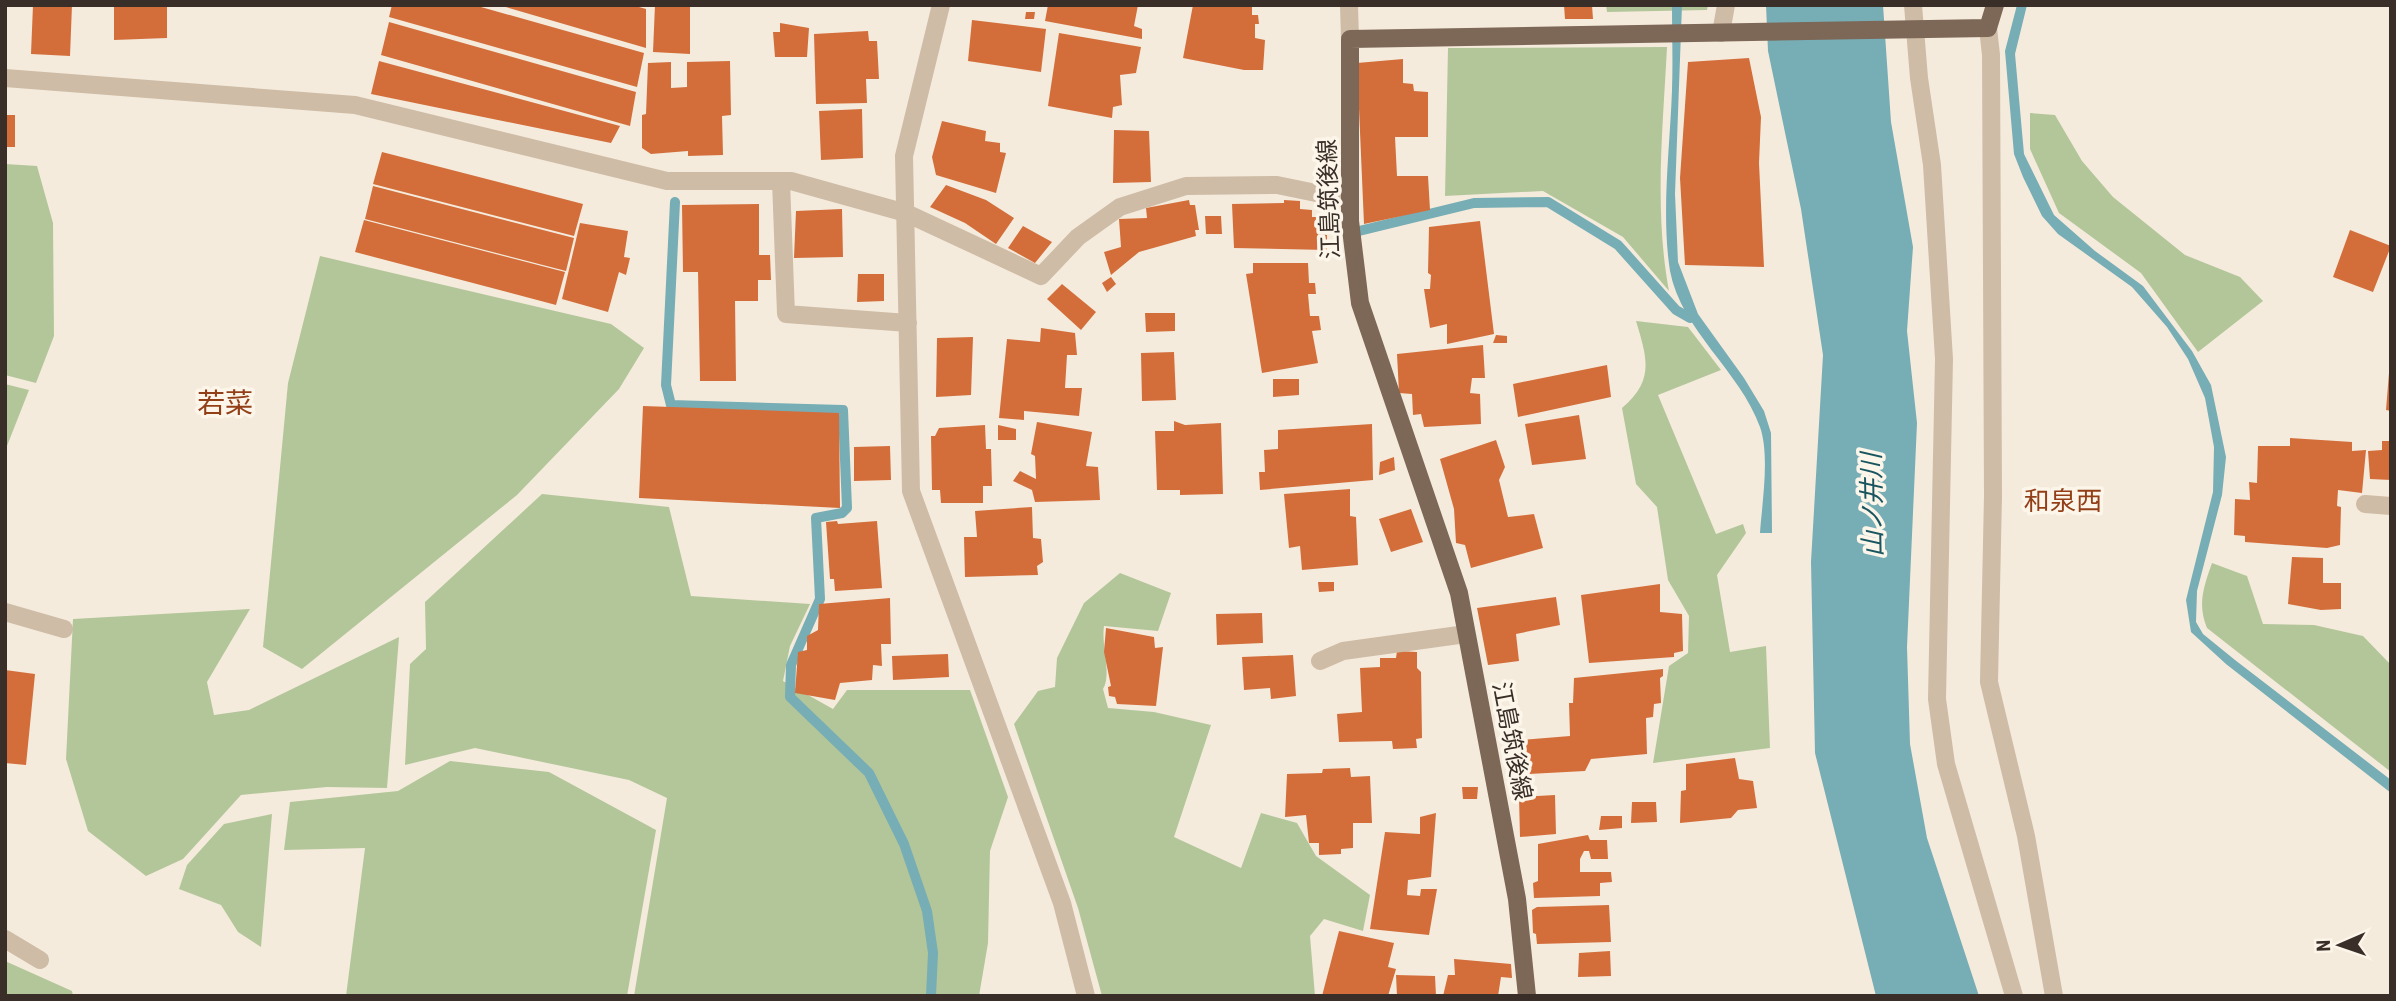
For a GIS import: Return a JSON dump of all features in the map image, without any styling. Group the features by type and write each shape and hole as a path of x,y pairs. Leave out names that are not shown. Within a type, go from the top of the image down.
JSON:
{"main road":[{"path":"1350,39 1988,28 1995,5"},
{"name":"江島筑後線","path":"1350,39 1350,200 1360,303 1459,593 1517,899 1527,996"}],"street":[{"path":"941,5 904,156 911,491 1062,903 1086,996"},
{"path":"1726,5 1730,33"},
{"path":"1913,5 1912,31 1935,202 1944,359 1937,699 1946,764 2014,996"},
{"path":"1349,6 1350,39"},
{"path":"1988,28 1991,55 1993,483 1989,682 2026,836 2054,996"},
{"path":"5,78 355,104 667,181 781,181 906,213 1041,276 1078,237 1120,207 1186,186 1276,185 1350,200"},
{"path":"781,181 786,314 908,323"},
{"path":"2365,504 2391,506"},
{"path":"5,612 64,629"},
{"path":"1321,661 1343,651 1466,634"},
{"path":"5,939 40,960"}],"green space":[{"path":"1606,5 1708,5 1707,10 1607,12"},
{"path":"1667,47 1661,200 1664,261 1669,291 1623,237 1543,191 1445,196 1448,48"},
{"path":"2030,113 2055,115 2082,161 2113,197 2185,255 2240,277 2263,301 2198,352 2141,273 2059,213 2030,149"},
{"path":"5,164 37,166 53,223 54,336 36,383 5,375"},
{"path":"320,256 611,324 644,348 619,389 517,495 302,669 263,647 288,383"},
{"path":"1636,321 1688,327 1721,370 1658,395 1716,534 1743,524 1746,533 1717,575 1730,652 1766,646 1770,748 1653,763 1669,666 1688,653 1689,616 1668,580 1657,507 1636,484 1622,408 1640,388 1646,368"},
{"path":"5,384 29,390 5,451"},
{"path":"542,494 669,507 691,596 810,604 790,646 783,681 833,709 847,690 970,690 1008,797 990,851 988,943 979,996 634,996 667,798 629,780 475,748 405,765 410,664 426,649 425,602"},
{"path":"2212,563 2247,576 2263,624 2314,625 2363,636 2391,665 2391,772 2207,628 2202,603"},
{"path":"1120,573 1171,593 1158,631 1104,626 1107,676 1103,689 1108,708 1154,712 1211,725 1174,837 1241,868 1261,813 1297,823 1316,856 1370,895 1363,931 1324,919 1310,936 1315,996 1102,996 1078,908 1014,724 1038,691 1055,687 1057,658 1084,603"},
{"path":"250,609 207,682 214,715 249,710 399,637 387,788 327,787 241,795 183,859 146,876 88,831 66,759 73,619"},
{"path":"450,761 549,772 656,830 627,996 346,996 365,848 284,850 290,802 398,791"},
{"path":"272,814 261,947 238,932 221,905 179,889 187,865 224,824"},
{"path":"5,961 72,991 73,996 5,996"}],"water":[{"path":"1672,5 1682,5 1675,194 1678,262 1698,314 1764,411 1771,433 1772,533 1760,533 1765,465 1760,427 1739,387 1686,312 1670,271 1666,204 1672,90"},
{"name":"山ノ井川","path":"1766,5 1883,5 1891,122 1913,247 1907,331 1917,423 1907,647 1910,744 1927,838 1979,996 1876,996 1815,753 1811,562 1823,355 1801,209 1768,51"},
{"path":"2017,5 2027,5 2015,54 2024,154 2054,215 2095,251 2143,286 2192,351 2211,385 2226,457 2222,495 2197,591 2196,622 2203,634 2235,660 2391,780 2391,793 2226,664 2191,632 2186,600 2213,492 2214,447 2205,398 2188,359 2167,327 2132,287 2058,234 2042,216 2023,177 2014,154 2005,51"}],"building":[{"path":"33,5 72,5 70,56 31,54"},
{"path":"114,5 167,5 167,38 114,40"},
{"path":"392,5 474,5 644,53 637,87 389,17"},
{"path":"499,5 632,5 646,9 646,48"},
{"path":"655,5 690,5 690,54 653,52"},
{"path":"1048,5 1138,5 1134,26 1142,29 1142,39 1045,21"},
{"path":"1193,5 1252,5 1252,15 1258,15 1259,24 1255,24 1255,38 1265,40 1263,70 1244,70 1183,58"},
{"path":"1564,5 1592,5 1593,19 1565,19"},
{"path":"1026,12 1035,12 1034,19 1025,19"},
{"path":"972,20 1046,29 1041,72 968,61"},
{"path":"389,22 636,92 630,126 381,55"},
{"path":"780,23 809,28 807,57 775,57 773,32 780,32"},
{"path":"868,31 869,41 877,41 879,79 866,79 867,103 816,104 814,34"},
{"path":"1059,33 1141,47 1136,73 1120,75 1122,105 1113,107 1112,118 1048,106"},
{"path":"1749,58 1761,117 1759,163 1764,267 1685,265 1680,178 1688,62"},
{"path":"1403,59 1403,83 1413,84 1414,91 1428,92 1428,137 1395,137 1397,176 1428,176 1430,210 1364,224 1357,63"},
{"path":"379,61 620,126 611,143 371,94"},
{"path":"730,61 731,115 722,116 723,155 688,156 688,151 651,154 642,148 642,115 646,114 648,63 671,62 671,88 687,87 687,62"},
{"path":"862,109 863,158 821,160 819,111"},
{"path":"5,115 15,115 15,147 5,147"},
{"path":"942,121 986,131 985,141 1000,143 1000,152 1006,153 996,193 936,175 932,157"},
{"path":"1114,130 1149,131 1151,182 1113,183"},
{"path":"382,152 583,204 574,236 373,184"},
{"path":"946,185 986,200 1014,218 996,244 965,223 930,207"},
{"path":"373,186 574,238 566,271 365,219"},
{"path":"1189,200 1190,205 1195,205 1199,230 1195,230 1196,236 1139,252 1111,275 1104,252 1121,247 1119,219 1147,218 1146,208"},
{"path":"1284,200 1300,201 1300,209 1312,210 1312,217 1318,217 1319,234 1327,235 1327,250 1234,248 1232,204 1284,203"},
{"path":"759,204 759,255 770,255 771,280 758,280 758,301 735,301 736,381 700,381 698,272 683,272 682,205"},
{"path":"842,209 843,257 794,258 796,211"},
{"path":"1205,216 1221,216 1222,234 1206,234"},
{"path":"364,220 565,272 556,305 355,252"},
{"path":"1480,221 1494,334 1447,344 1447,324 1430,328 1424,289 1430,289 1429,227"},
{"path":"580,223 628,231 624,257 630,258 626,275 619,272 608,312 562,299"},
{"path":"1023,226 1052,242 1035,263 1008,248"},
{"path":"2350,230 2391,246 2373,292 2333,277"},
{"path":"1253,263 1308,263 1309,283 1315,283 1316,294 1308,294 1310,316 1319,316 1321,330 1312,331 1318,363 1262,373 1246,274 1253,273"},
{"path":"858,274 884,274 884,301 857,302"},
{"path":"1111,277 1116,284 1107,292 1102,283"},
{"path":"1062,284 1096,312 1081,330 1047,299"},
{"path":"1145,313 1175,313 1175,331 1146,332"},
{"path":"1041,328 1075,333 1077,355 1067,355 1065,388 1082,388 1079,416 1024,411 1024,420 999,418 1007,339 1040,342"},
{"path":"1496,335 1507,336 1507,343 1493,343"},
{"path":"973,337 971,395 936,397 937,338"},
{"path":"1483,345 1485,378 1472,378 1470,393 1480,394 1481,424 1424,427 1421,414 1413,415 1412,394 1399,393 1397,354"},
{"path":"1174,352 1176,400 1142,401 1141,353"},
{"path":"1607,365 1611,397 1518,417 1513,384"},
{"path":"2391,373 2391,411 2386,410"},
{"path":"1273,379 1299,379 1299,395 1273,397"},
{"path":"643,406 839,413 840,508 639,498"},
{"path":"1579,415 1586,459 1532,465 1525,424"},
{"path":"1174,421 1185,425 1221,423 1223,494 1180,495 1180,490 1157,490 1155,431 1174,431"},
{"path":"1037,422 1092,432 1086,466 1098,467 1100,500 1035,502 1032,490 1013,481 1020,471 1036,479 1035,456 1031,454"},
{"path":"1372,424 1373,480 1260,490 1259,472 1265,472 1264,450 1278,449 1278,430"},
{"path":"985,425 986,449 991,449 992,486 983,486 983,503 941,503 940,490 932,490 931,436 935,436 939,428"},
{"path":"998,425 1016,429 1016,440 998,440"},
{"path":"2290,438 2352,442 2352,451 2366,450 2362,493 2338,490 2337,506 2341,507 2340,545 2327,548 2245,542 2245,536 2234,535 2235,499 2250,500 2249,482 2257,483 2258,446 2290,446"},
{"path":"1496,440 1505,467 1499,480 1508,517 1534,514 1543,548 1471,568 1465,545 1456,543 1454,509 1440,459"},
{"path":"2382,441 2391,441 2391,480 2370,479 2368,451 2382,450"},
{"path":"890,446 891,480 854,481 854,447"},
{"path":"1394,457 1395,470 1379,475 1380,462"},
{"path":"1350,489 1350,516 1356,517 1358,565 1302,570 1300,546 1289,548 1284,494"},
{"path":"1032,507 1033,538 1041,539 1043,562 1037,566 1038,575 965,577 964,537 977,537 975,511"},
{"path":"1411,509 1423,542 1391,552 1379,519"},
{"path":"837,521 838,524 877,521 882,588 835,591 834,579 830,579 826,522"},
{"path":"2292,557 2323,558 2323,583 2341,583 2341,609 2321,610 2288,604"},
{"path":"1318,582 1334,582 1334,591 1319,592"},
{"path":"1660,584 1660,612 1682,614 1683,651 1674,653 1674,657 1589,663 1581,595"},
{"path":"1556,597 1560,625 1516,634 1519,661 1488,665 1477,608"},
{"path":"890,598 891,644 881,644 882,666 873,665 872,680 840,683 835,700 795,693 798,652 807,650 807,636 818,630 819,604"},
{"path":"1262,613 1263,643 1217,645 1216,614"},
{"path":"1106,628 1154,637 1155,648 1163,647 1156,706 1117,704 1115,697 1109,696 1108,687 1111,686 1104,652"},
{"path":"1397,651 1417,652 1417,668 1421,672 1422,738 1416,739 1417,748 1393,749 1392,741 1339,742 1337,714 1362,712 1360,668 1380,667 1380,658 1396,658"},
{"path":"948,654 949,677 893,680 892,656"},
{"path":"1293,655 1296,696 1271,699 1270,688 1244,690 1242,657"},
{"path":"1663,669 1663,676 1660,678 1661,703 1654,704 1653,717 1646,718 1647,754 1591,759 1585,771 1507,775 1507,741 1570,736 1569,703 1573,703 1574,678"},
{"path":"5,670 35,674 26,765 5,763"},
{"path":"1735,758 1739,779 1753,781 1757,808 1738,810 1731,818 1680,823 1681,791 1686,790 1686,764"},
{"path":"1350,768 1351,777 1370,776 1372,823 1353,823 1353,848 1341,849 1341,854 1319,855 1319,843 1309,843 1306,815 1285,817 1287,774 1322,773 1323,769"},
{"path":"1462,787 1478,787 1477,799 1463,799"},
{"path":"1555,795 1556,834 1520,837 1519,797"},
{"path":"1632,802 1656,802 1657,822 1631,823"},
{"path":"1436,813 1431,877 1408,880 1407,895 1420,896 1421,889 1437,889 1429,935 1370,929 1385,832 1420,834 1420,817"},
{"path":"1601,816 1622,816 1622,828 1599,830"},
{"path":"1588,835 1590,840 1607,840 1608,859 1591,859 1589,851 1584,851 1580,859 1580,872 1611,872 1612,882 1600,883 1600,896 1534,898 1533,883 1538,881 1538,844"},
{"path":"1609,905 1611,942 1537,944 1536,934 1533,933 1532,910 1537,907"},
{"path":"1339,931 1394,943 1388,967 1396,969 1388,996 1322,996"},
{"path":"1610,951 1611,976 1578,977 1579,953"},
{"path":"1454,959 1511,964 1512,978 1501,977 1498,996 1443,996 1448,975 1455,975"},
{"path":"1396,975 1435,976 1436,996 1397,996"}],"waterway":[{"path":"675,202 666,385 671,405 843,410 847,508 842,513 816,518 820,599 791,665 790,697 869,773 904,844 927,911 933,953 931,996"},
{"path":"1359,231 1474,203 1548,202 1618,245 1676,310 1690,318"}],"district":[{"name":"若菜","path":"225,403"},
{"name":"和泉西","path":"2063,501"}]}
